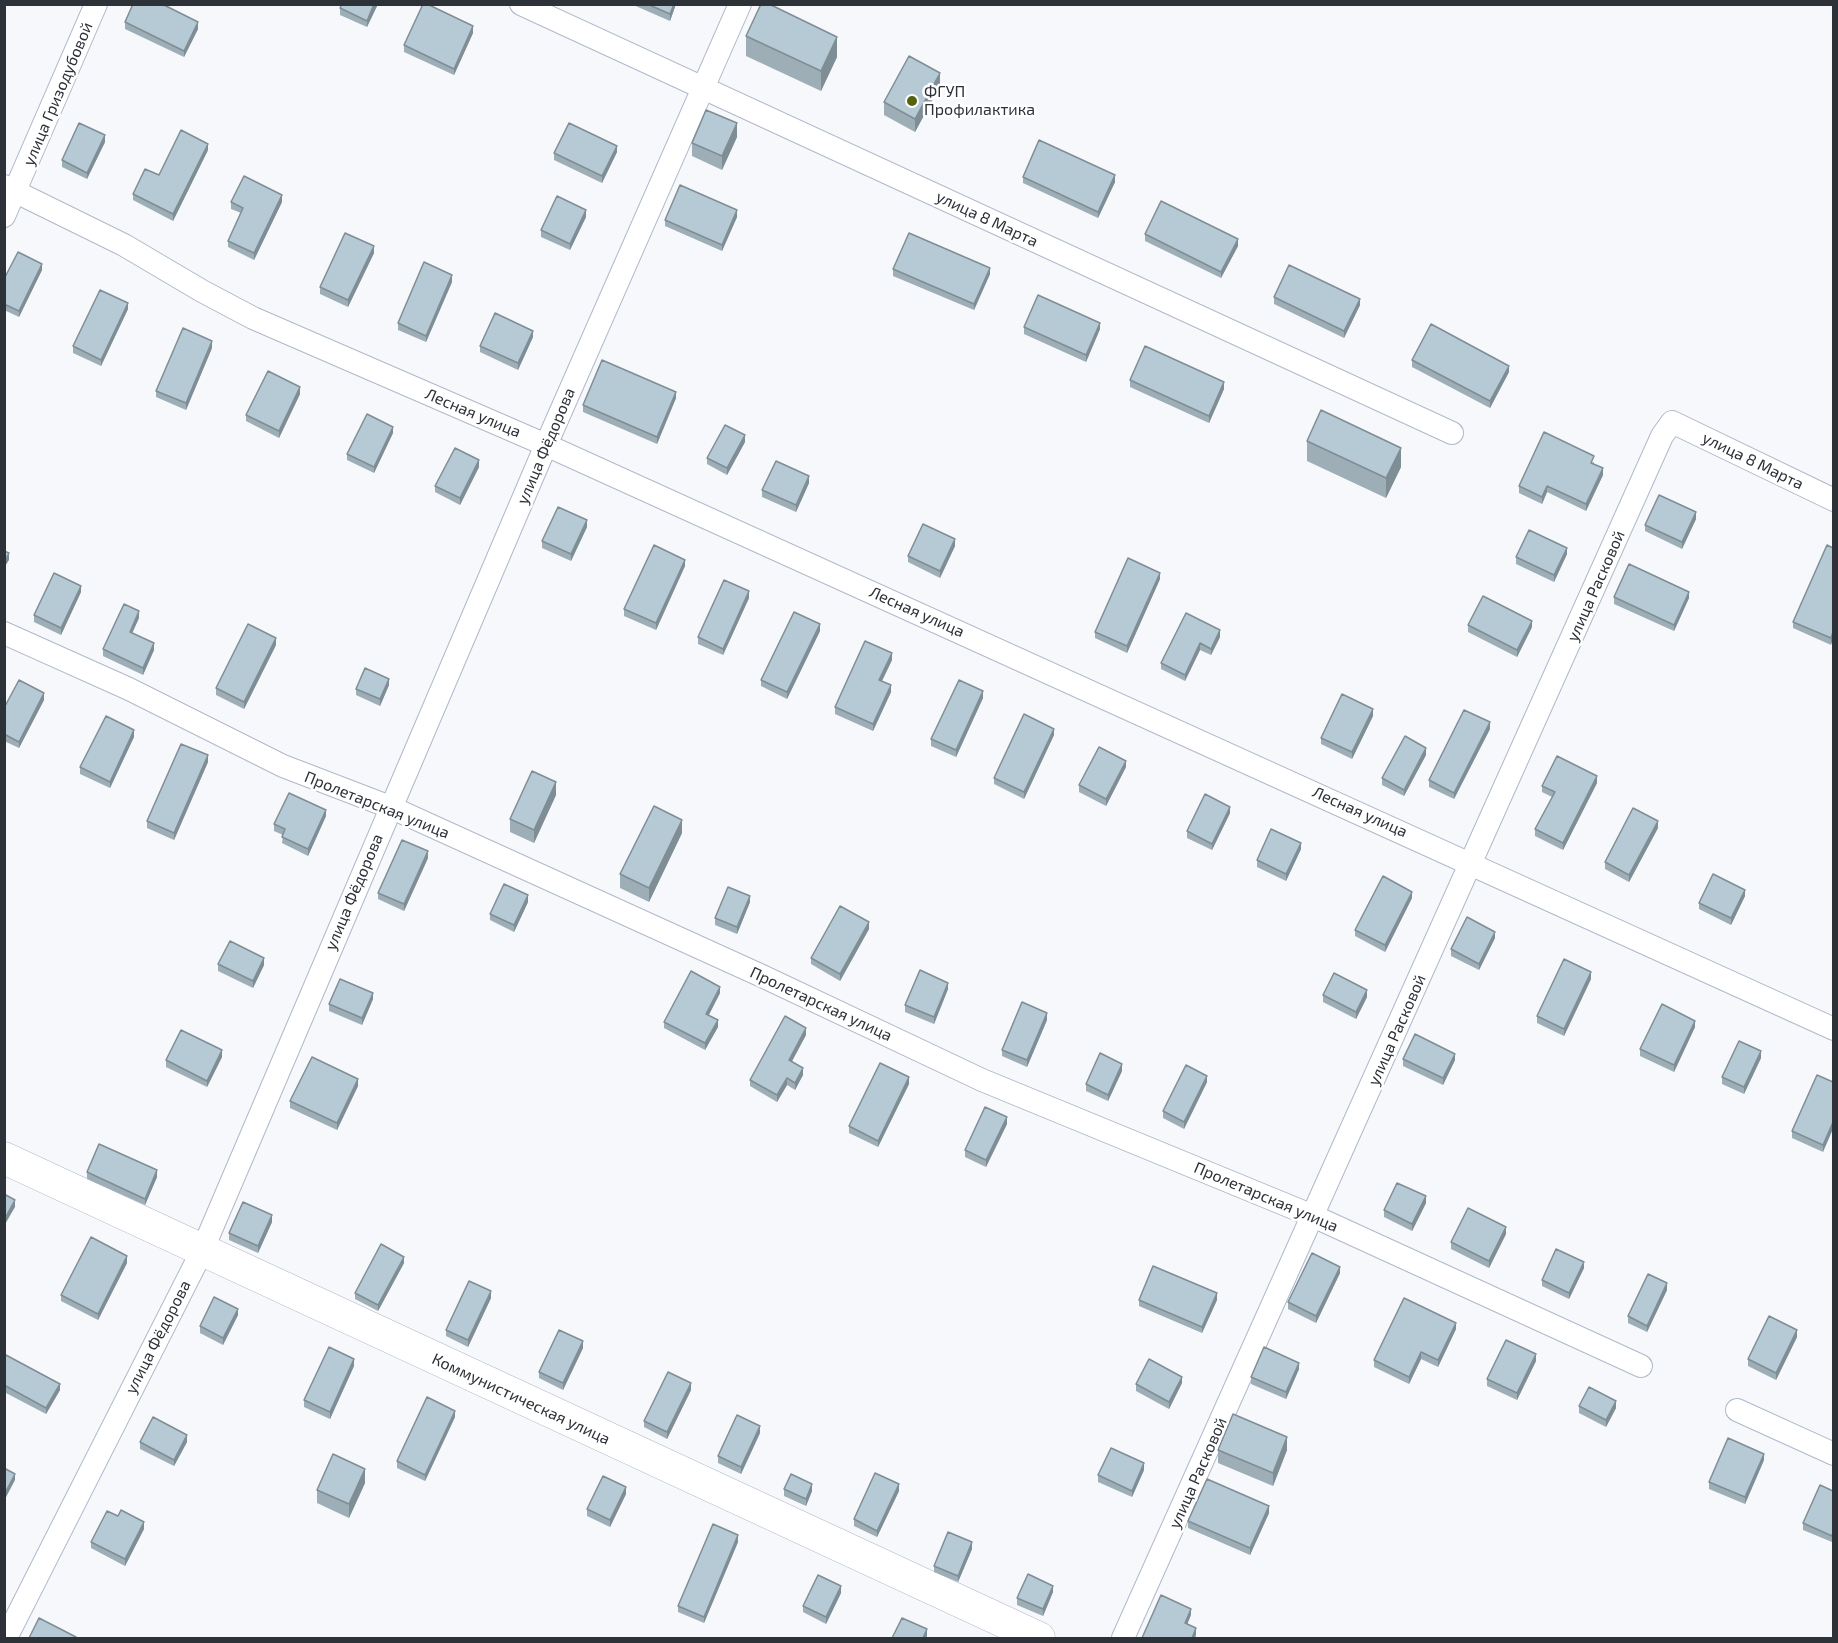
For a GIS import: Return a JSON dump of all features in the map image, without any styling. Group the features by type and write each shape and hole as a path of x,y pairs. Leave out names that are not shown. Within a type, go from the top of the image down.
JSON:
{"street":[{"name":"улица Гризодубовой","path":"4,216 10,189 96,4"},
{"name":"улица 8 Марта","path":"521,4 1452,433"},
{"name":"улица Фёдорова","path":"6,1638 202,1251 546,445 740,4"},
{"name":"Лесная улица","path":"10,189 124,245 253,318 546,445 1473,863 1833,1029"},
{"name":"улица 8 Марта","path":"1672,422 1833,500"},
{"name":"улица Расковой","path":"1123,1638 1473,863 1658,446 1672,422"},
{"name":"Пролетарская улица","path":"4,633 129,689 283,766 390,807 762,976 982,1080 1313,1216 1641,1366"},
{"name":"Коммунистическая улица","path":"4,1158 1039,1638"},
{"path":"1737,1410 1833,1454"}],"building":[{"path":"133,4 162,4 198,22 184,51 125,22"},
{"path":"342,4 374,4 367,21 340,8"},
{"path":"423,4 473,26 454,69 404,45"},
{"path":"647,4 674,4 670,14"},
{"path":"761,4 769,4 837,37 821,71 746,36"},
{"name":"ФГУП Профилактика","path":"909,56 940,73 915,119 884,102"},
{"path":"706,110 737,123 722,156 692,143"},
{"path":"79,123 105,135 87,173 62,160"},
{"path":"569,123 617,146 602,176 554,153"},
{"path":"181,130 208,144 173,214 133,194 145,169 159,175"},
{"path":"1039,140 1115,175 1098,212 1023,177"},
{"path":"244,176 282,195 254,253 228,241 243,208 231,202"},
{"path":"680,185 737,210 722,245 665,220"},
{"path":"557,196 586,210 570,244 541,230"},
{"path":"1161,201 1238,239 1221,272 1145,234"},
{"path":"345,233 374,246 348,300 320,287"},
{"path":"909,233 990,268 974,304 893,269"},
{"path":"18,252 42,264 19,311 4,304 4,279"},
{"path":"424,262 452,275 426,336 398,323"},
{"path":"1289,265 1360,299 1344,331 1274,297"},
{"path":"100,290 128,303 101,360 73,346"},
{"path":"1038,295 1100,323 1086,355 1024,327"},
{"path":"495,313 533,331 518,363 480,346"},
{"path":"1431,324 1509,366 1490,401 1412,360"},
{"path":"183,328 212,341 186,403 156,391"},
{"path":"1145,346 1224,382 1209,416 1130,380"},
{"path":"602,360 676,392 657,437 583,405"},
{"path":"268,371 300,387 279,431 246,415"},
{"path":"1321,410 1401,448 1386,478 1307,441"},
{"path":"367,414 393,427 374,467 347,454"},
{"path":"725,425 745,435 727,468 707,458"},
{"path":"1544,432 1594,456 1591,463 1603,468 1586,504 1547,486 1542,497 1519,486"},
{"path":"455,448 479,460 460,498 435,486"},
{"path":"776,461 809,476 796,505 762,490"},
{"path":"1659,495 1696,512 1682,542 1645,525"},
{"path":"558,507 587,520 571,554 542,541"},
{"path":"923,524 955,539 940,571 908,556"},
{"path":"1529,530 1567,548 1554,575 1516,557"},
{"path":"654,545 685,560 656,623 624,609"},
{"path":"1827,545 1833,548 1833,632 1831,638 1793,622"},
{"path":"4,551 9,553 4,562"},
{"path":"1128,558 1160,573 1127,646 1095,632"},
{"path":"1629,564 1689,592 1674,625 1614,597"},
{"path":"54,573 81,586 61,628 34,615"},
{"path":"724,580 749,591 723,649 698,637"},
{"path":"1483,596 1532,621 1517,650 1468,625"},
{"path":"124,604 139,611 130,632 154,643 143,668 103,649"},
{"path":"794,612 820,624 787,692 761,680"},
{"path":"1186,613 1220,630 1211,649 1200,643 1185,675 1161,663"},
{"path":"248,624 276,638 244,702 216,688"},
{"path":"865,641 892,653 879,680 891,685 873,724 835,707"},
{"path":"365,668 389,679 380,699 356,689"},
{"path":"19,680 44,693 19,742 4,734 4,708"},
{"path":"959,680 983,691 956,750 931,739"},
{"path":"1342,694 1373,709 1352,752 1321,738"},
{"path":"1464,710 1490,722 1454,793 1429,780"},
{"path":"1024,714 1054,729 1024,792 994,778"},
{"path":"106,716 134,730 110,782 80,767"},
{"path":"1405,736 1426,748 1404,790 1382,778"},
{"path":"181,744 208,755 174,833 147,821"},
{"path":"1099,747 1126,761 1106,799 1079,785"},
{"path":"1557,756 1597,776 1563,843 1535,829 1555,792 1542,786"},
{"path":"532,771 556,782 534,830 510,819"},
{"path":"289,793 326,810 308,849 282,837 285,829 274,824"},
{"path":"1205,794 1230,807 1212,844 1187,831"},
{"path":"654,806 682,820 649,888 620,874"},
{"path":"1633,808 1658,821 1629,875 1605,862"},
{"path":"1271,829 1301,843 1286,874 1257,860"},
{"path":"402,840 428,851 404,904 378,893"},
{"path":"1713,874 1745,890 1731,918 1699,903"},
{"path":"1383,876 1412,892 1385,945 1355,930"},
{"path":"504,884 528,895 514,925 490,914"},
{"path":"728,887 750,896 737,927 715,918"},
{"path":"840,906 869,922 840,974 811,958"},
{"path":"1467,917 1495,932 1479,964 1451,949"},
{"path":"230,941 264,958 253,981 218,964"},
{"path":"1564,959 1591,972 1564,1029 1537,1016"},
{"path":"920,970 948,983 934,1017 905,1005"},
{"path":"691,971 720,987 706,1014 718,1020 705,1043 664,1022"},
{"path":"1334,973 1367,990 1356,1012 1323,995"},
{"path":"340,979 373,993 362,1018 329,1004"},
{"path":"1022,1002 1047,1013 1027,1060 1002,1050"},
{"path":"1662,1004 1695,1021 1674,1065 1640,1049"},
{"path":"785,1016 806,1028 789,1060 803,1068 795,1083 787,1078 777,1095 750,1080"},
{"path":"181,1030 222,1050 207,1081 166,1060"},
{"path":"1415,1034 1455,1054 1443,1078 1403,1059"},
{"path":"1739,1041 1761,1051 1744,1087 1722,1077"},
{"path":"1100,1053 1122,1064 1108,1095 1086,1084"},
{"path":"312,1057 358,1079 337,1123 290,1101"},
{"path":"880,1063 909,1077 878,1141 849,1126"},
{"path":"1186,1065 1207,1076 1184,1122 1163,1111"},
{"path":"1817,1075 1833,1082 1833,1122 1823,1145 1792,1131"},
{"path":"985,1107 1007,1117 986,1160 965,1150"},
{"path":"99,1144 157,1170 145,1199 87,1172"},
{"path":"1397,1183 1426,1196 1412,1224 1384,1210"},
{"path":"4,1194 15,1200 4,1220"},
{"path":"243,1202 272,1215 258,1246 229,1233"},
{"path":"1468,1208 1506,1227 1489,1261 1451,1242"},
{"path":"91,1237 127,1256 98,1314 61,1295"},
{"path":"381,1244 404,1257 378,1305 355,1293"},
{"path":"1556,1249 1584,1262 1569,1293 1542,1280"},
{"path":"1312,1253 1340,1267 1316,1316 1288,1302"},
{"path":"1153,1266 1217,1293 1202,1327 1139,1300"},
{"path":"1648,1274 1667,1283 1647,1326 1628,1316"},
{"path":"469,1281 491,1291 468,1340 446,1330"},
{"path":"214,1297 238,1309 223,1338 200,1326"},
{"path":"1404,1298 1456,1323 1438,1360 1421,1352 1409,1377 1374,1360"},
{"path":"1769,1316 1797,1330 1776,1373 1748,1359"},
{"path":"559,1330 583,1341 563,1383 539,1372"},
{"path":"1506,1340 1536,1354 1517,1393 1487,1379"},
{"path":"329,1347 354,1359 330,1412 304,1400"},
{"path":"1264,1347 1299,1363 1286,1392 1251,1377"},
{"path":"4,1354 60,1384 46,1408 4,1385"},
{"path":"1149,1359 1182,1377 1169,1402 1136,1384"},
{"path":"668,1372 691,1383 667,1432 644,1421"},
{"path":"1589,1387 1616,1401 1606,1420 1579,1406"},
{"path":"427,1397 455,1411 425,1475 397,1461"},
{"path":"1233,1414 1287,1437 1273,1473 1218,1450"},
{"path":"737,1415 760,1426 741,1467 718,1456"},
{"path":"153,1417 187,1435 174,1460 140,1442"},
{"path":"1728,1438 1764,1454 1745,1497 1709,1482"},
{"path":"1111,1448 1144,1463 1132,1491 1098,1475"},
{"path":"333,1454 365,1469 349,1504 317,1490"},
{"path":"4,1468 15,1474 4,1495"},
{"path":"875,1473 899,1484 877,1531 854,1519"},
{"path":"791,1474 812,1484 806,1499 784,1489"},
{"path":"603,1476 626,1487 610,1520 587,1509"},
{"path":"1207,1479 1269,1506 1250,1548 1188,1521"},
{"path":"1820,1485 1833,1491 1832,1536 1803,1523"},
{"path":"121,1510 144,1522 125,1559 91,1542 107,1511 118,1516"},
{"path":"713,1524 738,1535 704,1617 678,1606"},
{"path":"948,1532 972,1542 958,1576 934,1566"},
{"path":"1028,1574 1053,1586 1043,1609 1017,1598"},
{"path":"818,1575 841,1586 826,1617 803,1606"},
{"path":"1161,1595 1191,1609 1185,1623 1196,1628 1192,1638 1142,1638"},
{"path":"39,1618 76,1637 29,1638"},
{"path":"902,1618 927,1629 923,1638 892,1638"}],"place":[{"name":"ФГУП Профилактика","path":"912,101"}]}
